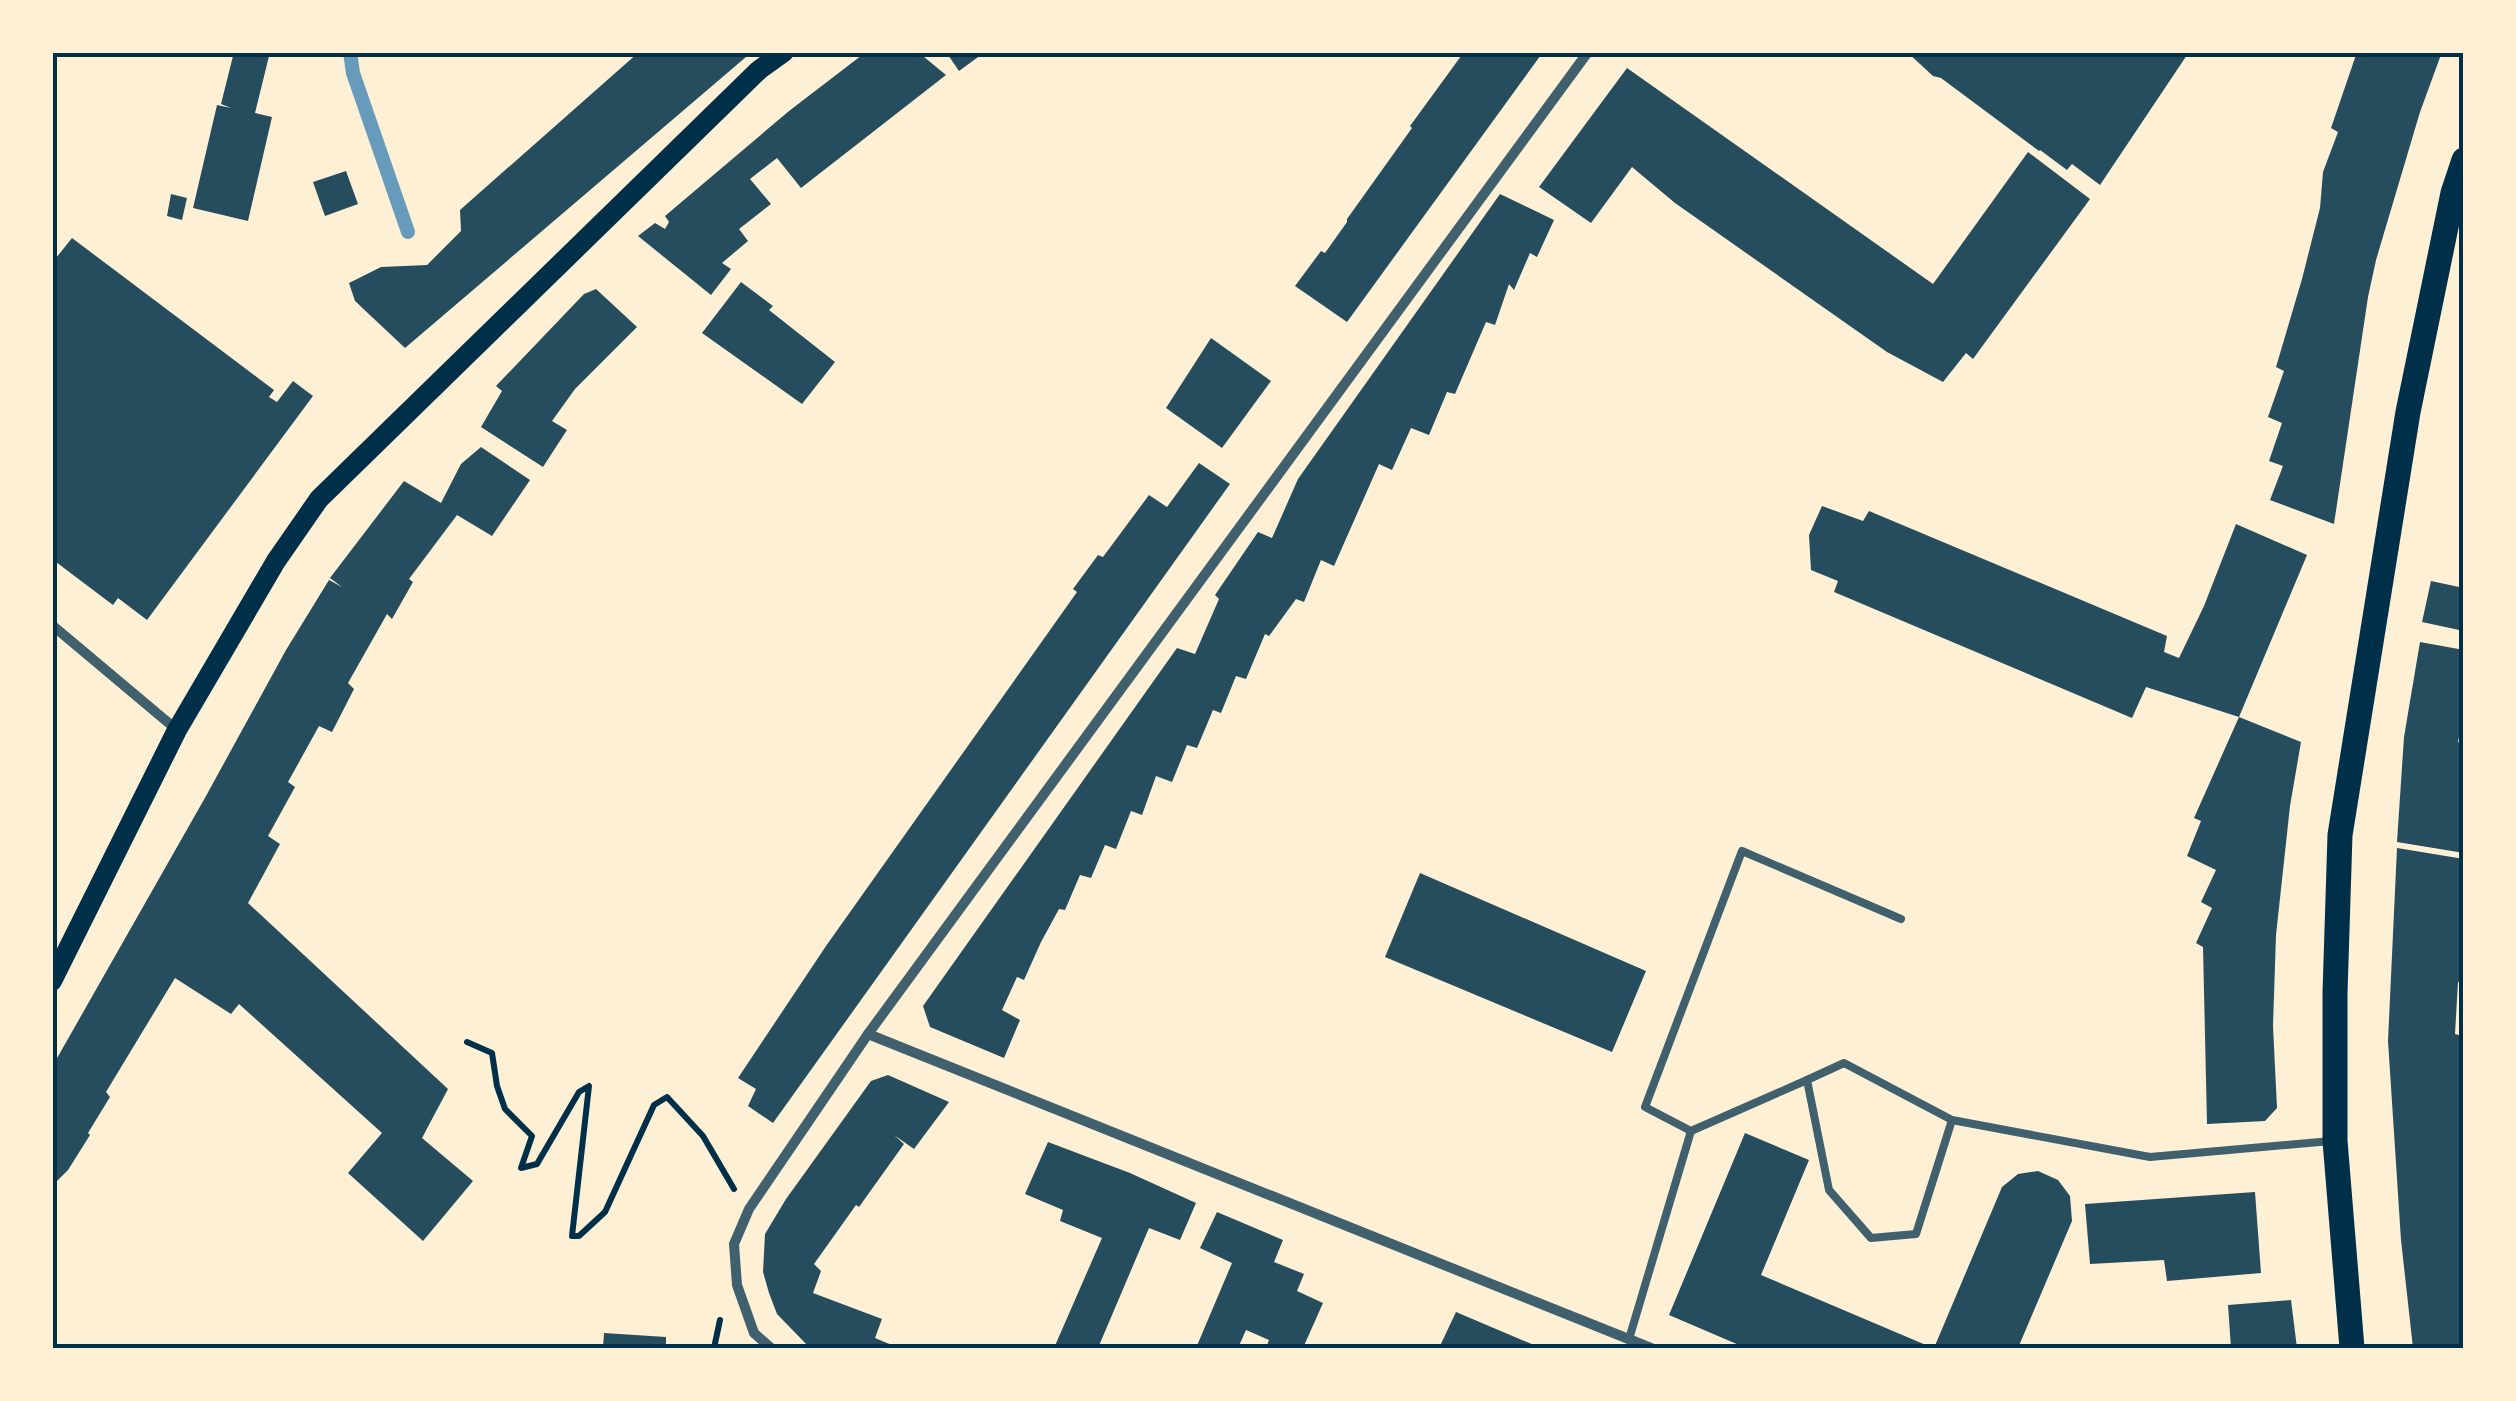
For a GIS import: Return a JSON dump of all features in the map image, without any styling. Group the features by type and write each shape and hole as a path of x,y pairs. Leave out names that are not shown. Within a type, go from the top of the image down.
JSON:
{"main road":[{"path":"52,981 177,730 276,561 319,500 759,70 784,52"},
{"path":"2352,1348 2335,1140 2334,993 2340,835 2408,412 2453,193 2464,160"}],"street":[{"path":"772,1348 754,1333 737,1285 734,1244 749,1209 868,1034 1588,52"},
{"path":"52,624 177,730"},
{"path":"868,1034 1651,1348"}],"lane":[{"path":"1691,1132 1645,1107 1742,851 1901,919"},
{"path":"1629,1339 1691,1132 1844,1063 1952,1120 2150,1157 2335,1140"},
{"path":"1807,1080 1829,1190 1870,1238 1916,1234 1952,1120"}],"path":[{"path":"467,1042 492,1053 504,1109 532,1136 521,1168 538,1164 579,1092 588,1086 572,1236 579,1236 605,1212 654,1105 666,1097 704,1136 749,1209"}],"building":[{"path":"234,52 270,52 255,113 272,117 248,221 193,208 217,105 231,108 221,104"},
{"path":"639,52 743,52 746,57 405,348 355,301 349,283 381,267 427,265 461,231 460,210"},
{"path":"866,52 918,52 946,75 801,188 777,158 750,179 771,204 739,229 748,241 722,263 731,269 711,295 638,236 655,223 665,229 669,222 665,216"},
{"path":"946,52 985,52 959,71"},
{"path":"1464,52 1543,52 1347,322 1295,286 1321,251 1325,253"},
{"path":"1907,52 2189,52 2100,185 2072,164 2067,170 2039,151 1933,76"},
{"path":"2357,52 2442,52 2376,260 2334,524 2270,500 2283,466 2269,461 2282,423 2268,417 2284,371 2276,367 2320,208 2323,172 2338,132 2331,128"},
{"path":"1627,68 1933,284 2028,152 2090,199 1973,359 1966,353 1943,382 1887,352 1675,203 1632,167 1591,223 1539,187"},
{"path":"346,171 358,204 325,216 313,182"},
{"path":"171,194 187,198 182,220 167,216"},
{"path":"1500,194 1554,220 1537,257 1530,253 1514,290 1509,284 1495,325 1486,322 1455,394 1447,392 1429,435 1411,428 1392,470 1379,464 1334,566 1321,560 1304,602 1296,599 1269,636 1265,634 1246,679 1236,676 1221,713 1213,710 1197,748 1187,745 1172,782 1156,776 1142,815 1131,811 1116,849 1105,845 1091,878 1080,875 1065,910 1059,909 1024,980 1017,977 1002,1010 1020,1020 1004,1058 930,1027 923,1006 1177,648 1195,654 1219,599 1215,595 1258,532 1272,538 1298,479"},
{"path":"72,238 274,390 269,397 277,402 293,381 313,396 147,620 118,598 113,605 52,559 52,263"},
{"path":"741,282 773,306 769,310 835,362 802,404 702,333"},
{"path":"596,289 637,327 575,389 552,421 567,430 543,467 481,427 502,391 496,386 584,294"},
{"path":"1211,338 1271,381 1222,448 1166,408"},
{"path":"481,447 530,480 492,536 457,515 409,579 413,582 392,619 387,614 348,683 354,689 332,732 319,726 288,782 295,787 268,836 280,844 248,903 448,1089 422,1138 473,1181 423,1241 348,1173 382,1133 239,1004 231,1014 175,978 106,1092 110,1097 90,1135 68,1170 52,1186 52,1067 286,650 329,580 342,587 330,578 404,481 441,503 461,464"},
{"path":"1199,463 1230,484 773,1123 748,1106 756,1089 738,1078 826,946 1077,592 1073,589 1098,555 1103,557 1149,495 1167,507"},
{"path":"1822,506 1863,521 1869,511 2167,636 2164,652 2179,658 2236,524 2307,555 2239,717 2146,687 2132,718 1834,592 1838,581 1811,570 1809,535"},
{"path":"2431,581 2464,588 2464,631 2422,622"},
{"path":"2420,642 2464,650 2464,711 2458,742 2464,744 2464,853 2397,842 2404,737"},
{"path":"2239,717 2301,742 2276,935 2273,1026 2277,1108 2265,1121 2207,1124 2203,947 2196,943 2212,908 2201,902 2216,870 2187,856 2201,821 2194,818"},
{"path":"2397,848 2464,859 2464,980 2458,982 2455,1034 2462,1036 2464,1050 2464,1348 2413,1348 2401,1240 2388,1041"},
{"path":"1420,873 1646,971 1612,1052 1385,957"},
{"path":"888,1075 949,1102 914,1149 894,1135 904,1144 814,1264 821,1271 813,1293 882,1319 875,1338 899,1348 810,1348 777,1314 763,1272 765,1234 871,1081"},
{"path":"1745,1133 1809,1160 1761,1275 1933,1348 1746,1348 1669,1315"},
{"path":"1048,1142 1196,1203 1180,1240 1149,1228 1098,1348 1054,1348 1102,1238 1060,1221 1063,1210 1025,1194"},
{"path":"2038,1171 2058,1180 2070,1196 2072,1221 2018,1348 1934,1348 2002,1187 2018,1174"},
{"path":"2255,1192 2261,1273 2167,1281 2164,1260 2090,1264 2085,1204"},
{"path":"1217,1212 1283,1240 1274,1262 1304,1274 1297,1291 1323,1303 1303,1348 1266,1348 1269,1340 1246,1330 1238,1348 1196,1348 1232,1263 1200,1248"},
{"path":"2291,1300 2297,1348 2231,1348 2228,1305"},
{"path":"1456,1312 1496,1329 1541,1348 1439,1348"},
{"path":"604,1333 666,1337 666,1348 603,1348"}],"waterway":[{"path":"350,52 353,73 408,232"}]}
